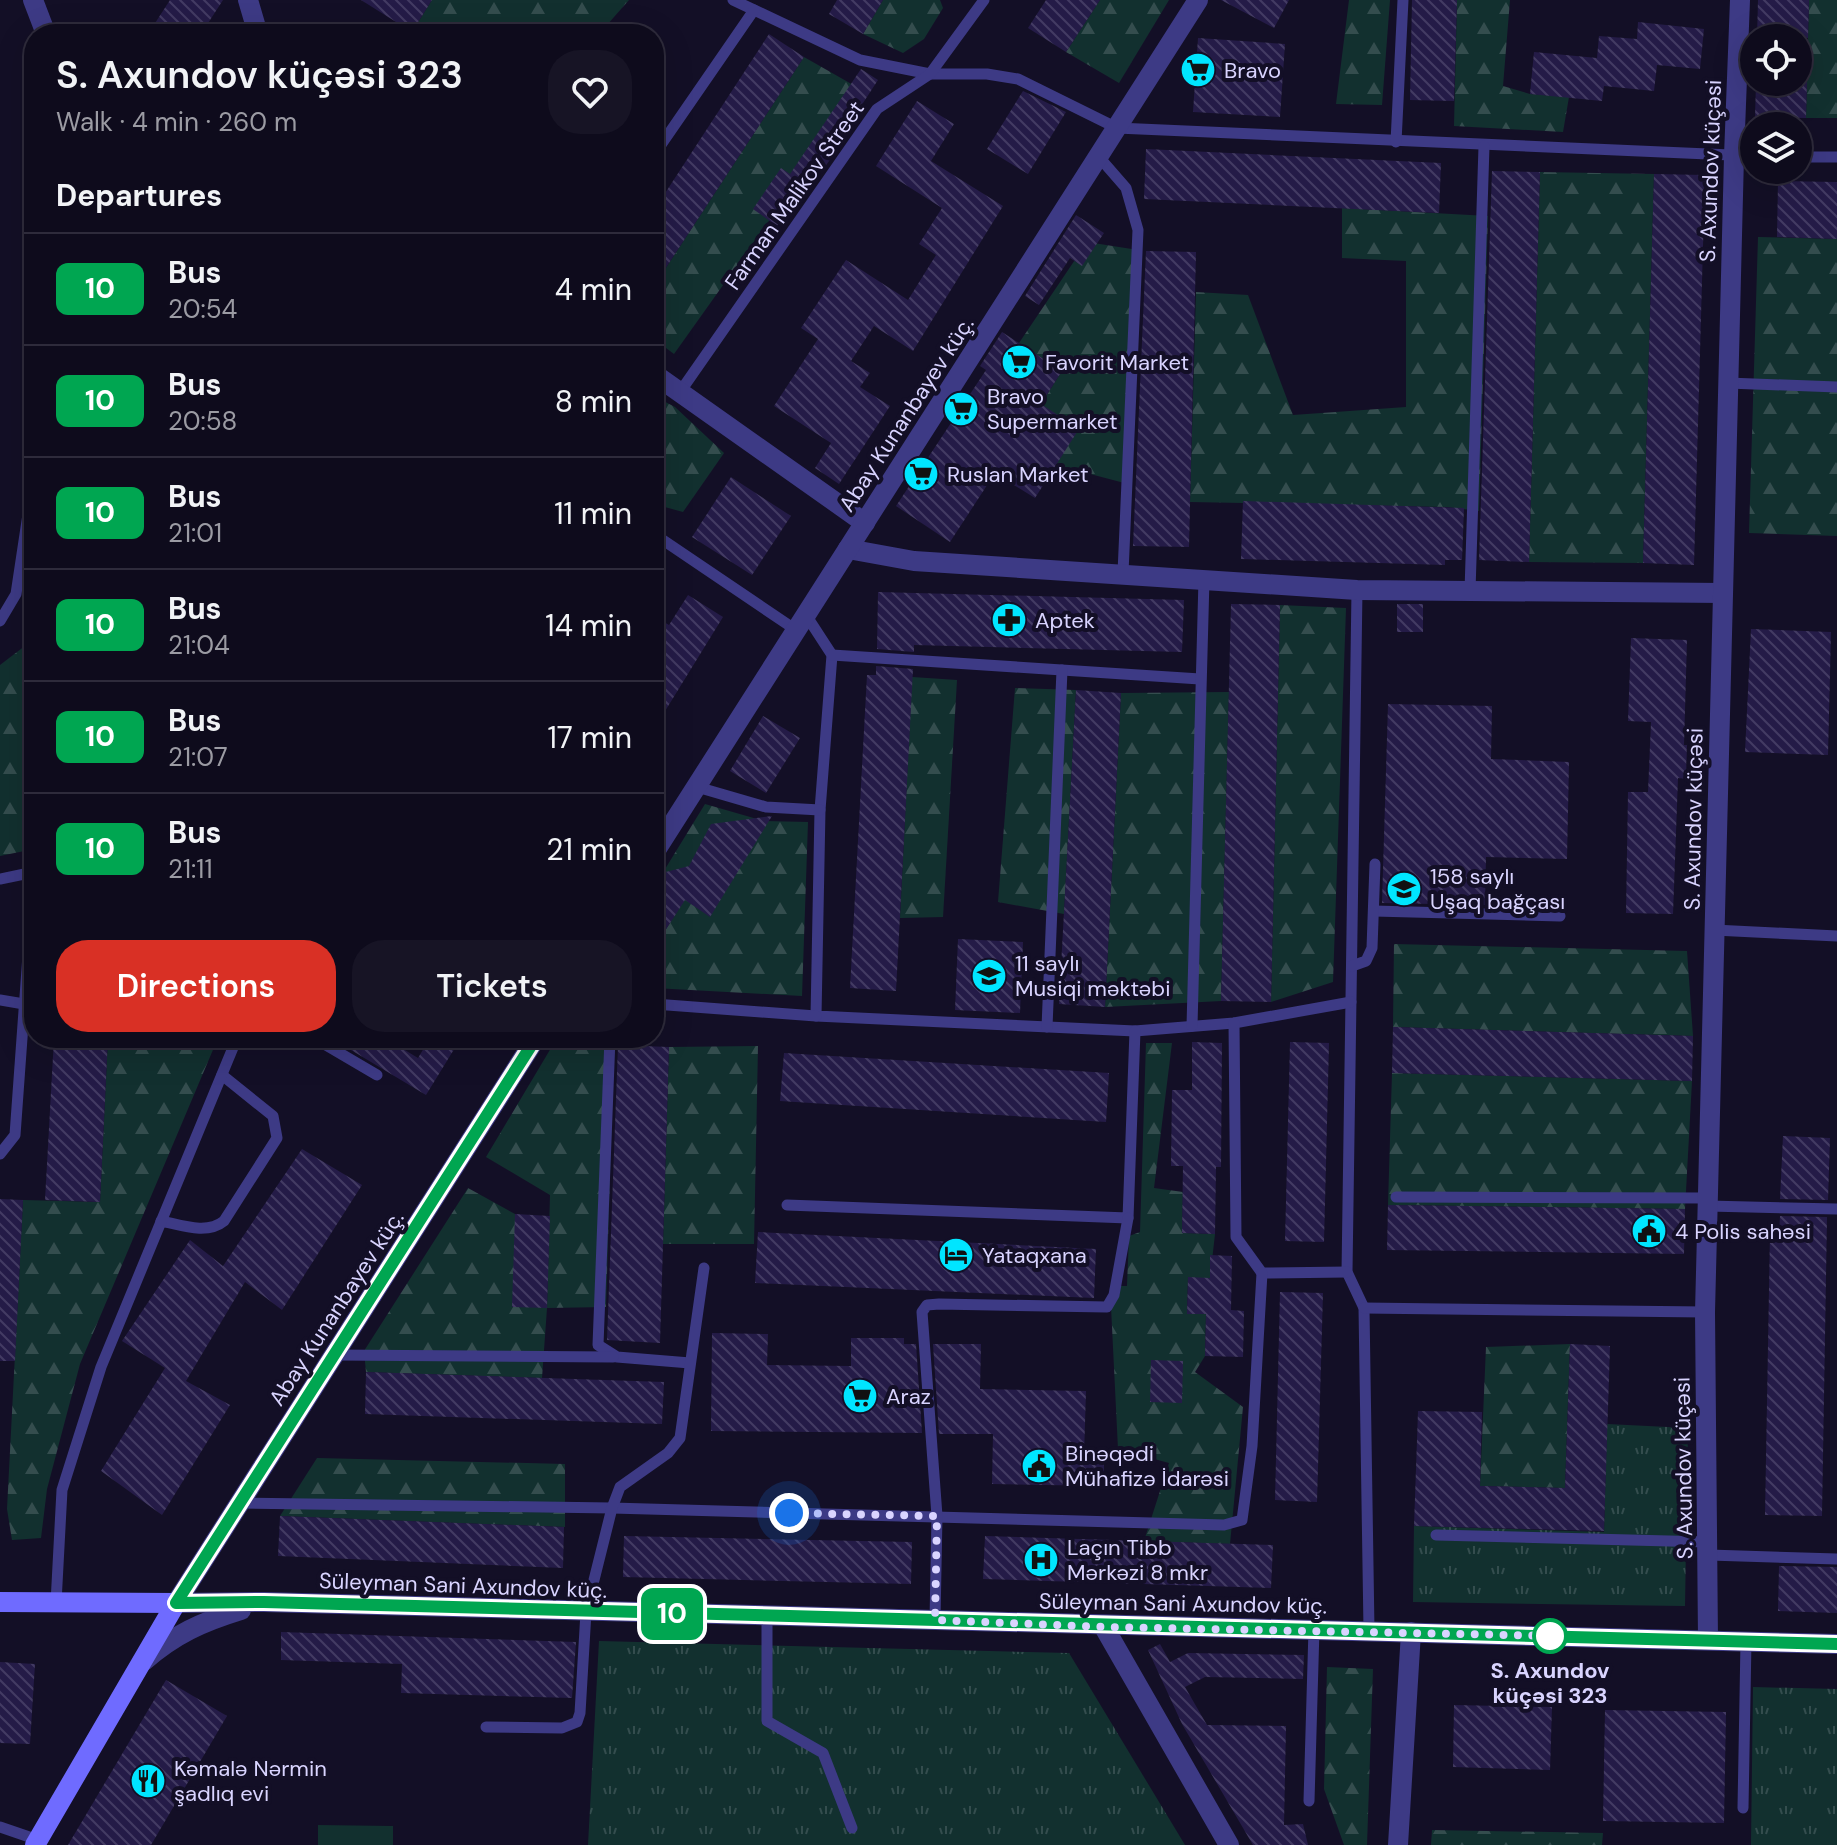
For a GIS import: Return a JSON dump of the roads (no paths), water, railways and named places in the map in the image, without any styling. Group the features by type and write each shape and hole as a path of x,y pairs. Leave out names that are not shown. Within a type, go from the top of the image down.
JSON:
{"main road":[{"name":"Süleyman Sani Axundov küç.","path":"0,1602 176,1603"},
{"path":"36,1842 176,1603"}],"street":[{"path":"33,0 42,24"},
{"path":"248,0 255,24"},
{"name":"Abay Kunanbayev küç.","path":"664,838 1198,0"},
{"name":"S. Axundov küçəsi","path":"1740,0 1743,112"},
{"name":"S. Axundov küçəsi","path":"1708,1640 1705,1312 1728,383 1742,184"},
{"path":"664,381 865,523"},
{"path":"848,549 914,561 1357,590 1723,593"},
{"name":"Abay Kunanbayev küç.","path":"176,1603 530,1048"},
{"path":"141,1664 167,1641 191,1627 264,1602"},
{"name":"Süleyman Sani Axundov küç.","path":"176,1603 264,1602 1104,1627 1369,1630 1837,1644"},
{"path":"1104,1627 1229,1845"},
{"path":"1398,1845 1411,1632"}],"lane":[{"path":"733,0 860,60 930,74 987,74 1018,79 1117,128 1740,156"},
{"name":"Farman Malikov Street","path":"680,392 877,109 930,74 984,0"},
{"path":"1396,142 1403,0"},
{"path":"664,140 754,10"},
{"path":"1470,591 1484,146"},
{"path":"1099,157 1126,188 1138,230 1123,573"},
{"path":"1812,157 1837,157"},
{"path":"1728,383 1837,387"},
{"path":"664,540 801,623 832,655 1200,679"},
{"path":"0,621 16,594 24,541"},
{"path":"1192,1026 1204,579"},
{"path":"1357,590 1347,1272 1364,1308 1369,1630"},
{"path":"816,1016 820,810 832,655"},
{"path":"1047,1027 1062,670"},
{"path":"697,787 766,807 820,810"},
{"path":"1352,966 1366,961 1372,948 1375,864"},
{"path":"0,879 24,874"},
{"path":"1374,911 1560,916"},
{"path":"1714,930 1837,936"},
{"path":"0,1000 24,1004 15,1135 0,1154"},
{"path":"664,1005 816,1016 1135,1031 1234,1023 1351,1002"},
{"path":"239,1503 612,1508 1238,1523 1242,1520 1252,1446 1262,1273 1236,1237 1234,1023"},
{"path":"935,1620 937,1516 922,1312 927,1305 1107,1307 1114,1295 1128,1218 1135,1031"},
{"path":"56,1603 62,1490 101,1367 233,1048"},
{"path":"331,1048 377,1075"},
{"path":"610,1048 598,1345 617,1357"},
{"path":"161,1221 202,1228 216,1227 224,1221 277,1138 273,1116 222,1075"},
{"path":"1396,1197 1708,1202 1837,1209"},
{"path":"787,1205 1128,1218"},
{"path":"486,1727 562,1728 577,1722 586,1612 612,1508 620,1487 668,1453 680,1438 704,1268"},
{"path":"1262,1273 1347,1272"},
{"path":"1364,1308 1705,1312"},
{"path":"334,1355 617,1357 690,1363"},
{"path":"1436,1535 1837,1559 1837,1550"},
{"path":"767,1617 767,1721 823,1753 852,1828"},
{"path":"1309,1801 1314,1629"},
{"path":"1743,1808 1746,1641"},
{"path":"0,1827 36,1842"}],"place":[{"name":"Bravo","path":"1198,70"},
{"name":"Favorit Market","path":"1019,362"},
{"name":"Bravo Supermarket","path":"961,409"},
{"name":"Ruslan Market","path":"921,474"},
{"name":"Aptek","path":"1009,620"},
{"name":"158 saylı Uşaq bağçası","path":"1404,889"},
{"name":"11 saylı Musiqi məktəbi","path":"989,976"},
{"name":"4 Polis sahəsi","path":"1649,1231"},
{"name":"Yataqxana","path":"956,1255"},
{"name":"Araz","path":"860,1396"},
{"name":"Binəqədi Mühafizə İdarəsi","path":"1039,1466"},
{"name":"Laçın Tibb Mərkəzi 8 mkr","path":"1041,1560"},
{"name":"S. Axundov küçəsi 323","path":"1550,1636"},
{"name":"Kəmalə Nərmin şadlıq evi","path":"148,1781"}]}
